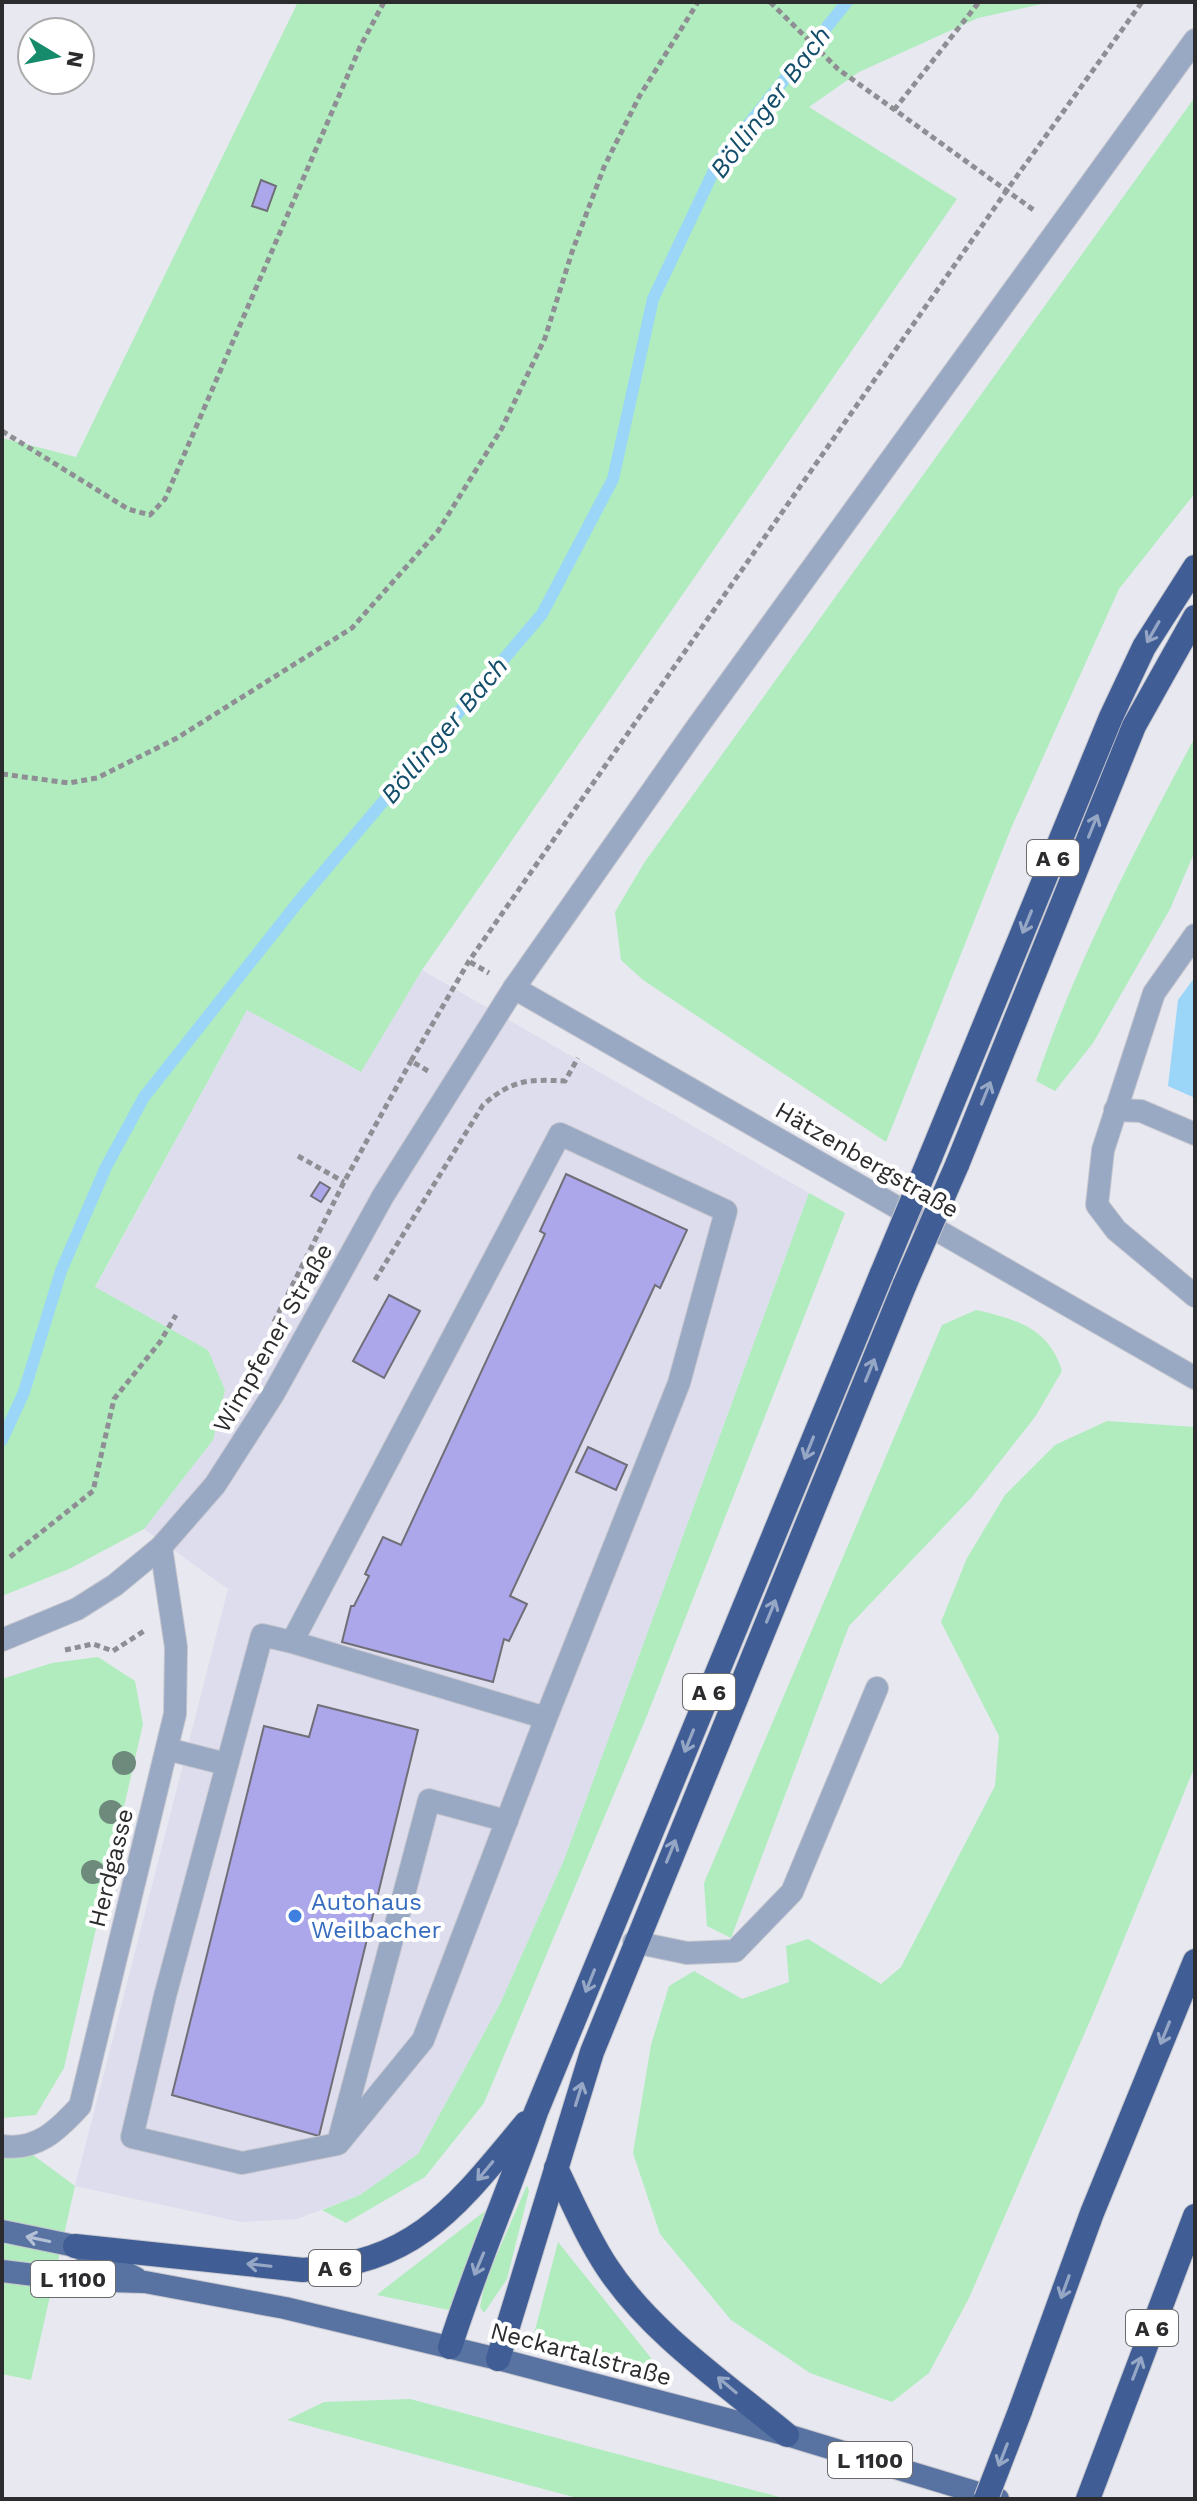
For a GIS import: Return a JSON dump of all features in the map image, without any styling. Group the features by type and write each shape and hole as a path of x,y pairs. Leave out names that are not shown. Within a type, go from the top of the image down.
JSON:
{"highway":[{"name":"A 6","path":"75,2246 303,2270 336,2268 371,2258 394,2251 417,2237 453,2207 536,2112 1111,717 1144,647 1195,567"},
{"path":"498,2359 592,2052 634,1942 957,1165 1134,726 1195,617"},
{"path":"986,2499 1092,2213 1195,1961"},
{"path":"450,2347 536,2112"},
{"path":"556,2168 607,2267 633,2300 698,2361 787,2435"},
{"name":"A 6","path":"1088,2499 1195,2216"}],"main road":[{"name":"Neckartalstraße","path":"2,2231 75,2246 145,2282"},
{"name":"Neckartalstraße","path":"2,2271 75,2280 145,2282 285,2308 498,2359 787,2435 998,2499"}],"street":[{"name":"Wimpfener Straße","path":"2,1640 77,1609 115,1585 161,1547 215,1485 249,1434 383,1196 514,988 695,730 1195,40"},
{"path":"1195,935 1154,993 1103,1150 1097,1205 1116,1230 1195,1296"},
{"name":"Hätzenbergstraße","path":"514,988 1195,1378"},
{"path":"1115,1110 1141,1111 1195,1134"},
{"path":"292,1642 560,1134 726,1211 679,1383 423,2040 338,2144 242,2163 132,2137 226,1764 262,1635 546,1718"},
{"name":"Herdgasse","path":"2,2146 19,2149 55,2134 80,2106 175,1714 176,1647 161,1547"},
{"path":"634,1942 687,1953 735,1951 777,1910 792,1892 877,1688"},
{"path":"167,1749 226,1764"},
{"path":"338,2144 429,1800 507,1821"}],"path":[{"path":"2,431 128,509 150,515 165,499 360,47 384,2"},
{"path":"2,774 69,783 97,778 177,738 352,628 438,531 502,428 545,338 572,252 604,167 639,97 698,2"},
{"path":"770,2 838,69 1007,190"},
{"path":"894,110 979,2"},
{"path":"469,961 1007,190 1142,2"},
{"path":"483,1105 506,1085 534,1079 565,1081 593,1033"},
{"path":"270,1332 344,1182 411,1061"},
{"path":"298,1156 344,1182"},
{"path":"10,1557 93,1491 114,1399 160,1342 176,1315"},
{"path":"52,1653 93,1644 113,1651 170,1614"}],"shaded area":[{"name":"Autohaus Weilbacher","path":"422,970 809,1193 564,1860 500,2004 418,2154 360,2195 297,2219 241,2222 75,2186 228,1589 144,1529 213,1440 225,1390 208,1350 95,1288 247,1010 360,1072"}],"green space":[{"path":"298,2 1051,2 978,18 859,72 809,107 957,199 422,970 361,1072 247,1010 95,1287 208,1350 225,1390 213,1440 144,1529 69,1569 2,1596 2,438 76,457"},
{"path":"1195,97 1195,493 1119,589 1012,826 886,1142 643,980 621,960 615,912 644,863"},
{"path":"1195,737 1195,851 1170,909 1093,1043 1055,1091 1036,1081 1069,993 1108,906"},
{"path":"809,1193 845,1213 646,1718 484,2103 425,2177 346,2223 322,2210 360,2195 418,2154 500,2004 564,1860"},
{"path":"976,1310 1017,1322 1040,1335 1056,1356 1062,1371 1035,1417 972,1497 849,1626 731,1938 707,1926 704,1883 942,1325"},
{"path":"1107,1421 1195,1427 1195,1766 1096,2007 969,2298 929,2373 892,2402 810,2373 731,2320 660,2234 633,2153 651,2045 669,1986 694,1971 742,1999 789,1982 786,1946 808,1939 881,1984 901,1967 995,1786 999,1736 941,1622 967,1558 1005,1495 1055,1445"},
{"path":"98,1657 135,1681 143,1724 64,2068 36,2115 2,2118 2,1679 52,1663"},
{"path":"2,2132 75,2186 31,2380 2,2374"},
{"path":"527,2185 529,2191 507,2279 484,2313 480,2307 485,2282"},
{"path":"485,2211 449,2310 377,2295 379,2293"},
{"path":"558,2242 655,2363 656,2368 534,2334"},
{"path":"410,2399 787,2499 581,2499 287,2420 324,2402"}],"water":[{"path":"1195,977 1195,1098 1168,1086 1178,1000"}],"building":[{"path":"261,180 276,186 267,211 252,206"},
{"path":"566,1174 687,1230 660,1288 655,1285 510,1596 527,1604 509,1641 504,1639 493,1682 342,1642 351,1606 354,1606 369,1576 365,1574 383,1537 401,1545 545,1234 540,1231"},
{"path":"320,1182 330,1188 321,1202 311,1196"},
{"path":"389,1295 420,1311 384,1378 353,1361"},
{"path":"588,1447 627,1465 616,1490 576,1472"},
{"name":"Autohaus Weilbacher","path":"318,1705 418,1730 319,2136 172,2095 264,1726 309,1737"}],"waterway":[{"name":"Böllinger Bach","path":"2,1440 24,1392 61,1271 106,1167 144,1097 299,901 542,614 613,479 653,299 718,162 847,2"}],"place":[{"name":"Autohaus Weilbacher","path":"295,1916"}]}
